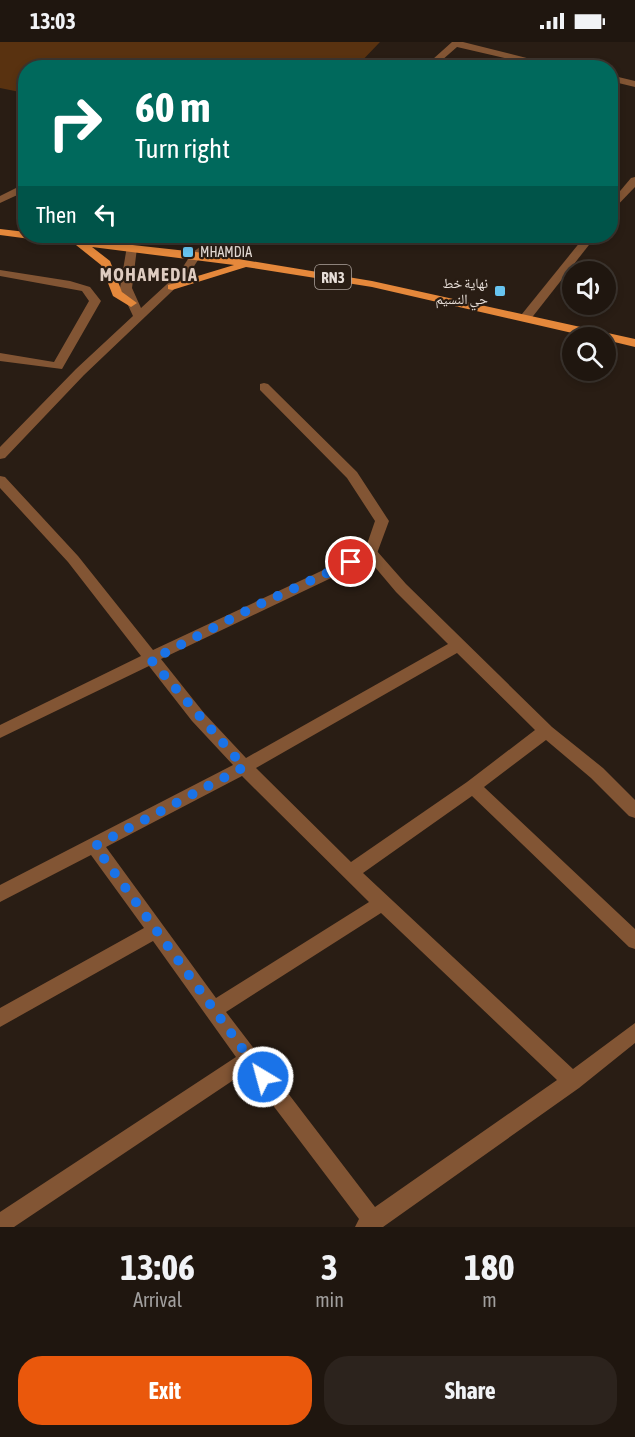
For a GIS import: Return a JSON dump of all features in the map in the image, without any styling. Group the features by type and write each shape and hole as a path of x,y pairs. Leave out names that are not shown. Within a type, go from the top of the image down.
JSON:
{"main road":[{"name":"RN3","path":"0,232 18,235"},
{"path":"80,243 106,264 117,294 131,303"},
{"name":"RN3","path":"113,243 131,249 196,255 372,284 634,341"},
{"path":"172,287 220,270 258,265"}],"street":[{"path":"437,60 457,43 528,60"},
{"path":"618,80 635,84"},
{"path":"618,200 635,180"},
{"path":"0,200 18,190"},
{"path":"0,455 80,372 172,287 196,255 211,243"},
{"path":"526,317 584,243"},
{"path":"131,249 126,275 131,303 139,317"},
{"path":"0,273 70,284 86,289 95,301 58,366"},
{"path":"0,357 58,366 80,372"},
{"path":"0,732 151,660 256,606 370,553 382,521 352,475 326,446 264,387"},
{"path":"0,480 73,559 151,660 244,767 382,903 572,1081"},
{"path":"370,553 401,588 546,731 597,773 635,810"},
{"path":"0,894 244,767 459,645"},
{"path":"350,872 473,787 546,731"},
{"path":"473,787 635,941"},
{"path":"95,846 369,1224 632,1040"},
{"path":"215,1009 382,903"},
{"path":"0,1018 155,931"},
{"path":"0,1224 249,1059"}],"shaded area":[{"path":"0,42 380,42 363,60 18,60 18,92 0,88"}],"place":[{"name":"MHAMDIA","path":"188,252"},
{"name":"نهاية خط حي النسيم","path":"500,291"}],"district":[{"name":"MOHAMEDIA","path":"149,274"}],"route":[{"path":"263,1077 95,846 244,767 198,717 151,660 256,606 351,562"}]}
